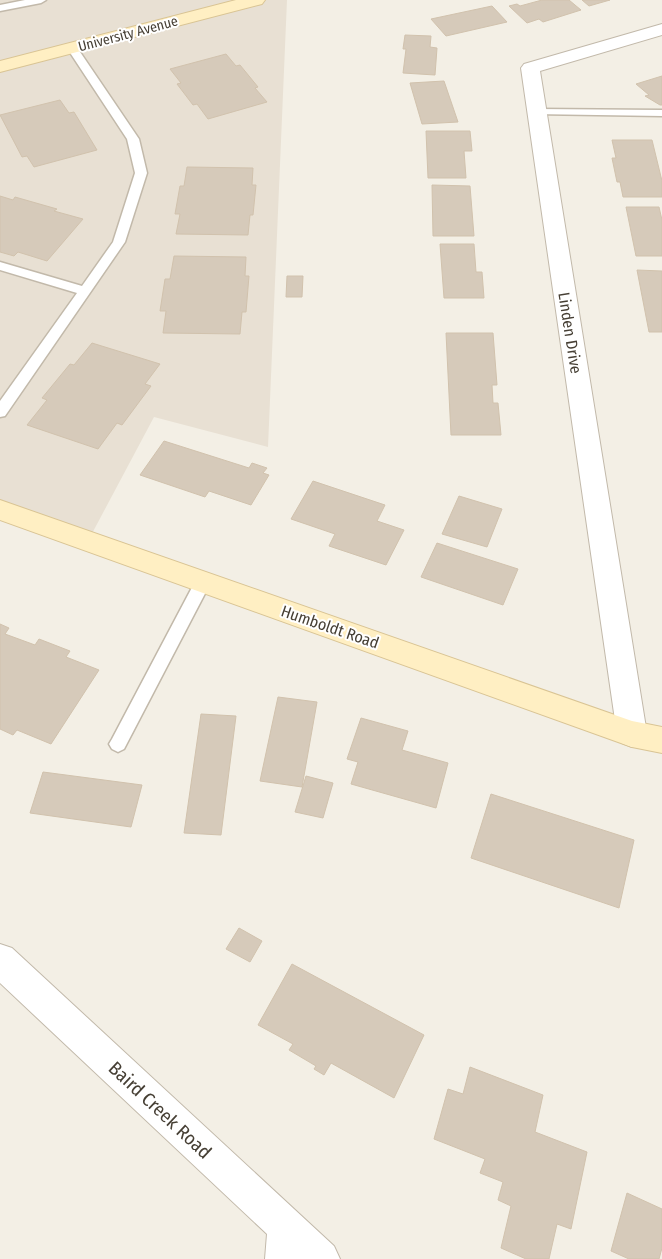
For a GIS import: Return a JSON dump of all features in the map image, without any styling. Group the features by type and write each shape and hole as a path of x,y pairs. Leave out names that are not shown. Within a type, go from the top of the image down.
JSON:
{"street":[{"name":"University Avenue","path":"0,67 256,0"},
{"name":"Linden Drive","path":"632,734 530,68 662,29"},
{"name":"Humboldt Road","path":"0,510 632,734 662,740"},
{"name":"Baird Creek Road","path":"0,960 285,1243 320,1259"}],"lane":[{"path":"0,8 41,0"},
{"path":"0,412 119,242 141,173 133,139 72,48"},
{"path":"536,112 662,114"},
{"path":"0,266 85,291"},
{"path":"118,744 203,582"}],"shaded area":[{"path":"0,0 287,0 268,447 154,417 88,541 0,510"}],"building":[{"path":"542,0 569,0 581,10 543,22 539,19 527,23 509,6 517,4 520,6"},
{"path":"582,0 610,0 589,6"},
{"path":"492,6 507,22 446,36 431,19"},
{"path":"405,35 431,36 430,47 437,48 435,75 403,73 406,49 403,49"},
{"path":"226,54 236,66 240,65 258,87 255,88 267,102 208,119 197,104 193,105 177,84 181,83 170,69"},
{"path":"662,76 662,105 660,105 645,96 649,95 636,84"},
{"path":"444,81 458,122 422,124 410,83"},
{"path":"60,100 69,113 74,112 97,150 34,167 27,156 22,157 0,115"},
{"path":"426,131 470,131 472,151 464,151 466,178 428,178"},
{"path":"612,140 652,140 662,181 662,197 623,197 620,182 617,182 612,158 616,158"},
{"path":"187,167 253,168 252,185 256,185 253,215 250,215 248,235 176,234 180,214 175,214 180,186 184,186"},
{"path":"432,185 470,186 474,236 433,236"},
{"path":"0,196 13,200 15,197 57,209 54,211 83,219 47,261 18,252 14,256 0,252"},
{"path":"626,207 659,207 662,220 662,256 636,256"},
{"path":"440,244 474,244 476,272 482,272 484,298 444,298"},
{"path":"174,256 246,257 245,276 249,276 246,312 242,312 240,334 163,333 166,311 160,311 165,279 170,279"},
{"path":"637,270 662,271 662,332 649,332"},
{"path":"287,276 303,276 302,297 286,297"},
{"path":"446,333 493,333 497,385 492,385 493,403 498,403 501,435 451,435"},
{"path":"92,343 160,364 145,384 151,386 122,425 117,423 98,449 27,425 47,400 42,398 70,364 74,365"},
{"path":"164,441 249,468 252,463 267,468 263,473 269,475 251,505 209,491 205,497 140,475"},
{"path":"313,481 385,505 377,521 404,530 386,565 329,546 335,534 291,519"},
{"path":"459,496 502,509 487,547 442,534"},
{"path":"437,543 518,569 503,605 421,577"},
{"path":"0,624 9,628 5,634 35,645 39,639 70,651 66,657 99,670 51,744 17,730 13,735 0,729"},
{"path":"278,697 317,702 302,787 260,781"},
{"path":"201,714 236,716 221,835 184,833"},
{"path":"361,718 408,731 402,750 448,763 436,808 351,784 358,762 347,759"},
{"path":"43,772 142,785 131,827 30,813"},
{"path":"306,776 333,783 323,818 295,812"},
{"path":"491,794 634,840 619,908 471,858"},
{"path":"239,928 262,941 250,962 226,949"},
{"path":"292,964 424,1035 394,1098 331,1063 324,1075 314,1069 316,1066 289,1050 293,1044 258,1025"},
{"path":"470,1067 543,1095 535,1132 587,1152 571,1229 557,1224 549,1259 526,1259 501,1248 511,1206 498,1200 503,1182 480,1173 485,1159 434,1139 448,1089 463,1094"},
{"path":"627,1193 662,1209 662,1248 659,1259 629,1259 611,1251"}]}
